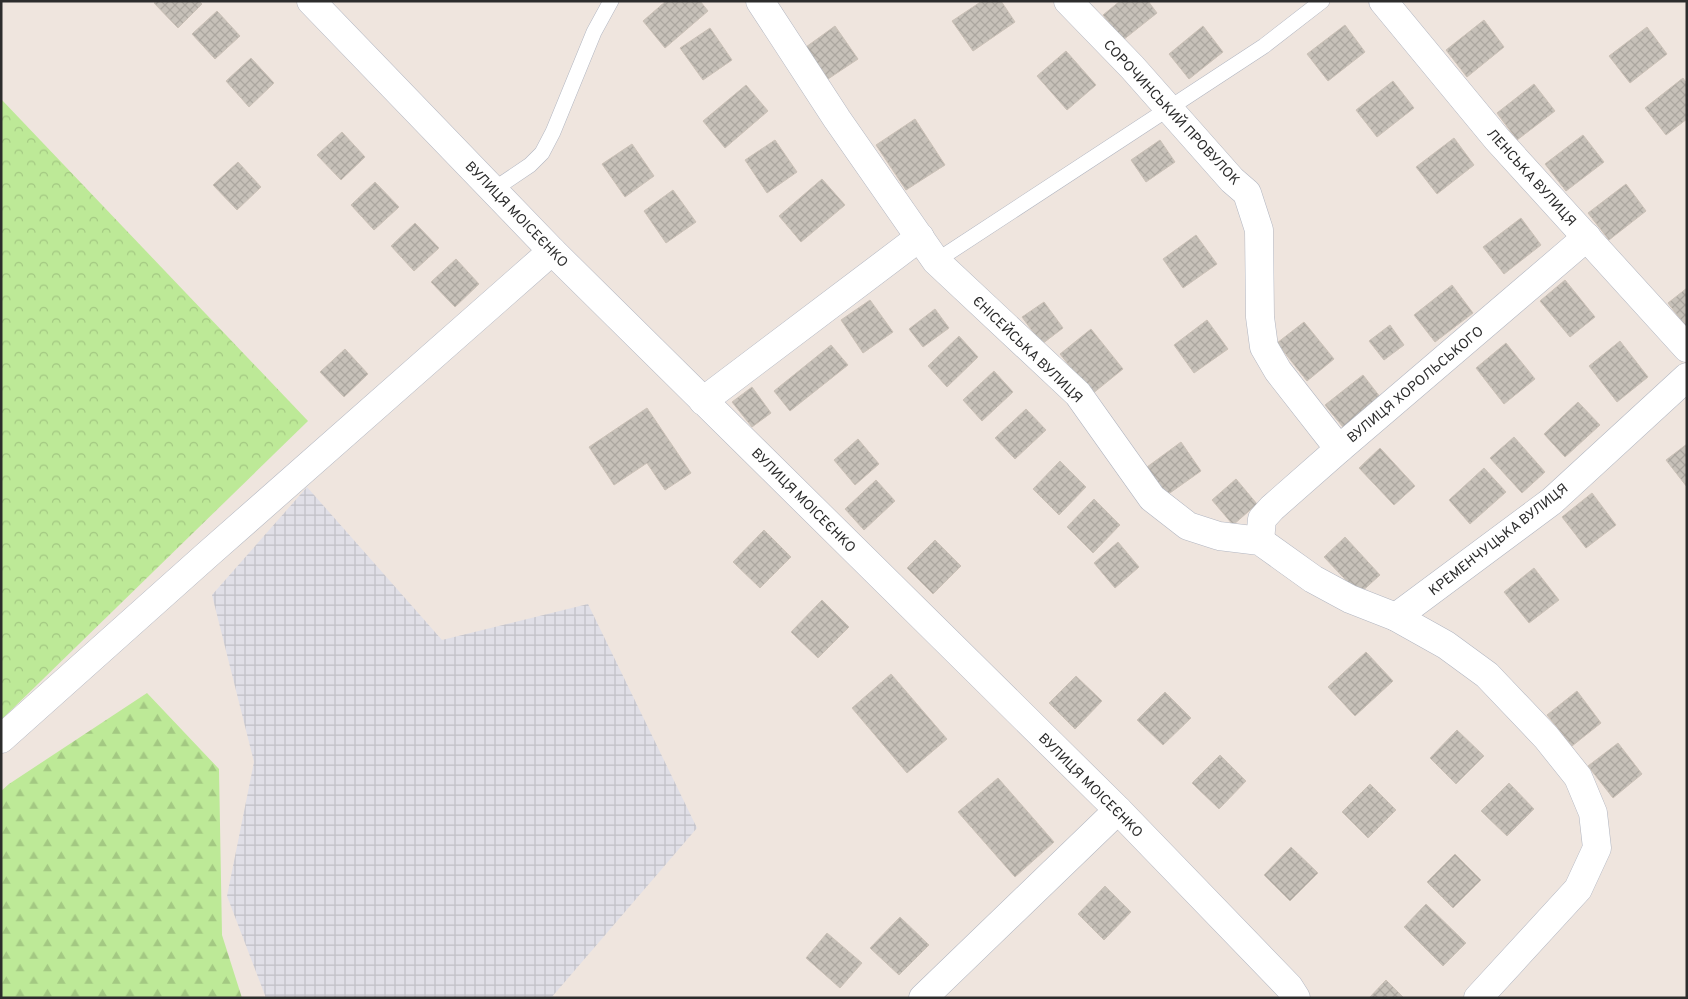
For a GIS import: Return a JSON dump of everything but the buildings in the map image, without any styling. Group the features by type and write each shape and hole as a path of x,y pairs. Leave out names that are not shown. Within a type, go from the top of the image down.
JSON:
{"street":[{"name":"ВУЛИЦЯ МОІСЕЄНКО","path":"311,1 552,251 1118,810 1289,987 1296,998"},
{"name":"ЄНІСЕЙСЬКА ВУЛИЦЯ","path":"760,1 838,119 936,261 1078,394 1152,498 1188,526 1219,536 1260,541 1313,579 1350,599 1396,617 1446,645 1487,675 1546,736 1578,777 1593,813 1597,848 1578,889 1478,998"},
{"name":"СОРОЧИНСЬКИЙ ПРОВУЛОК","path":"1068,1 1132,67 1232,180 1247,193 1259,230 1260,318 1264,347 1278,371 1339,448"},
{"name":"ЛЕНСЬКА ВУЛИЦЯ","path":"1383,1 1498,139 1687,348"},
{"path":"703,400 920,236"},
{"name":"ВУЛИЦЯ ХОРОЛЬСЬКОГО","path":"1260,541 1262,519 1339,448 1587,237"},
{"path":"1,739 552,251"},
{"name":"КРЕМЕНЧУЦЬКА ВУЛИЦЯ","path":"1396,617 1552,501 1687,377"},
{"path":"922,998 1118,810"}],"lane":[{"path":"493,190 530,165 542,153 553,132 594,32 612,1"},
{"path":"936,261 1264,46 1322,1"}],"shaded area":[{"path":"307,487 442,640 588,604 697,828 551,998 266,998 227,896 254,762 212,595"}],"green space":[{"path":"1,99 308,421 1,720"},
{"path":"147,693 219,769 222,935 242,998 1,998 1,791"}]}
